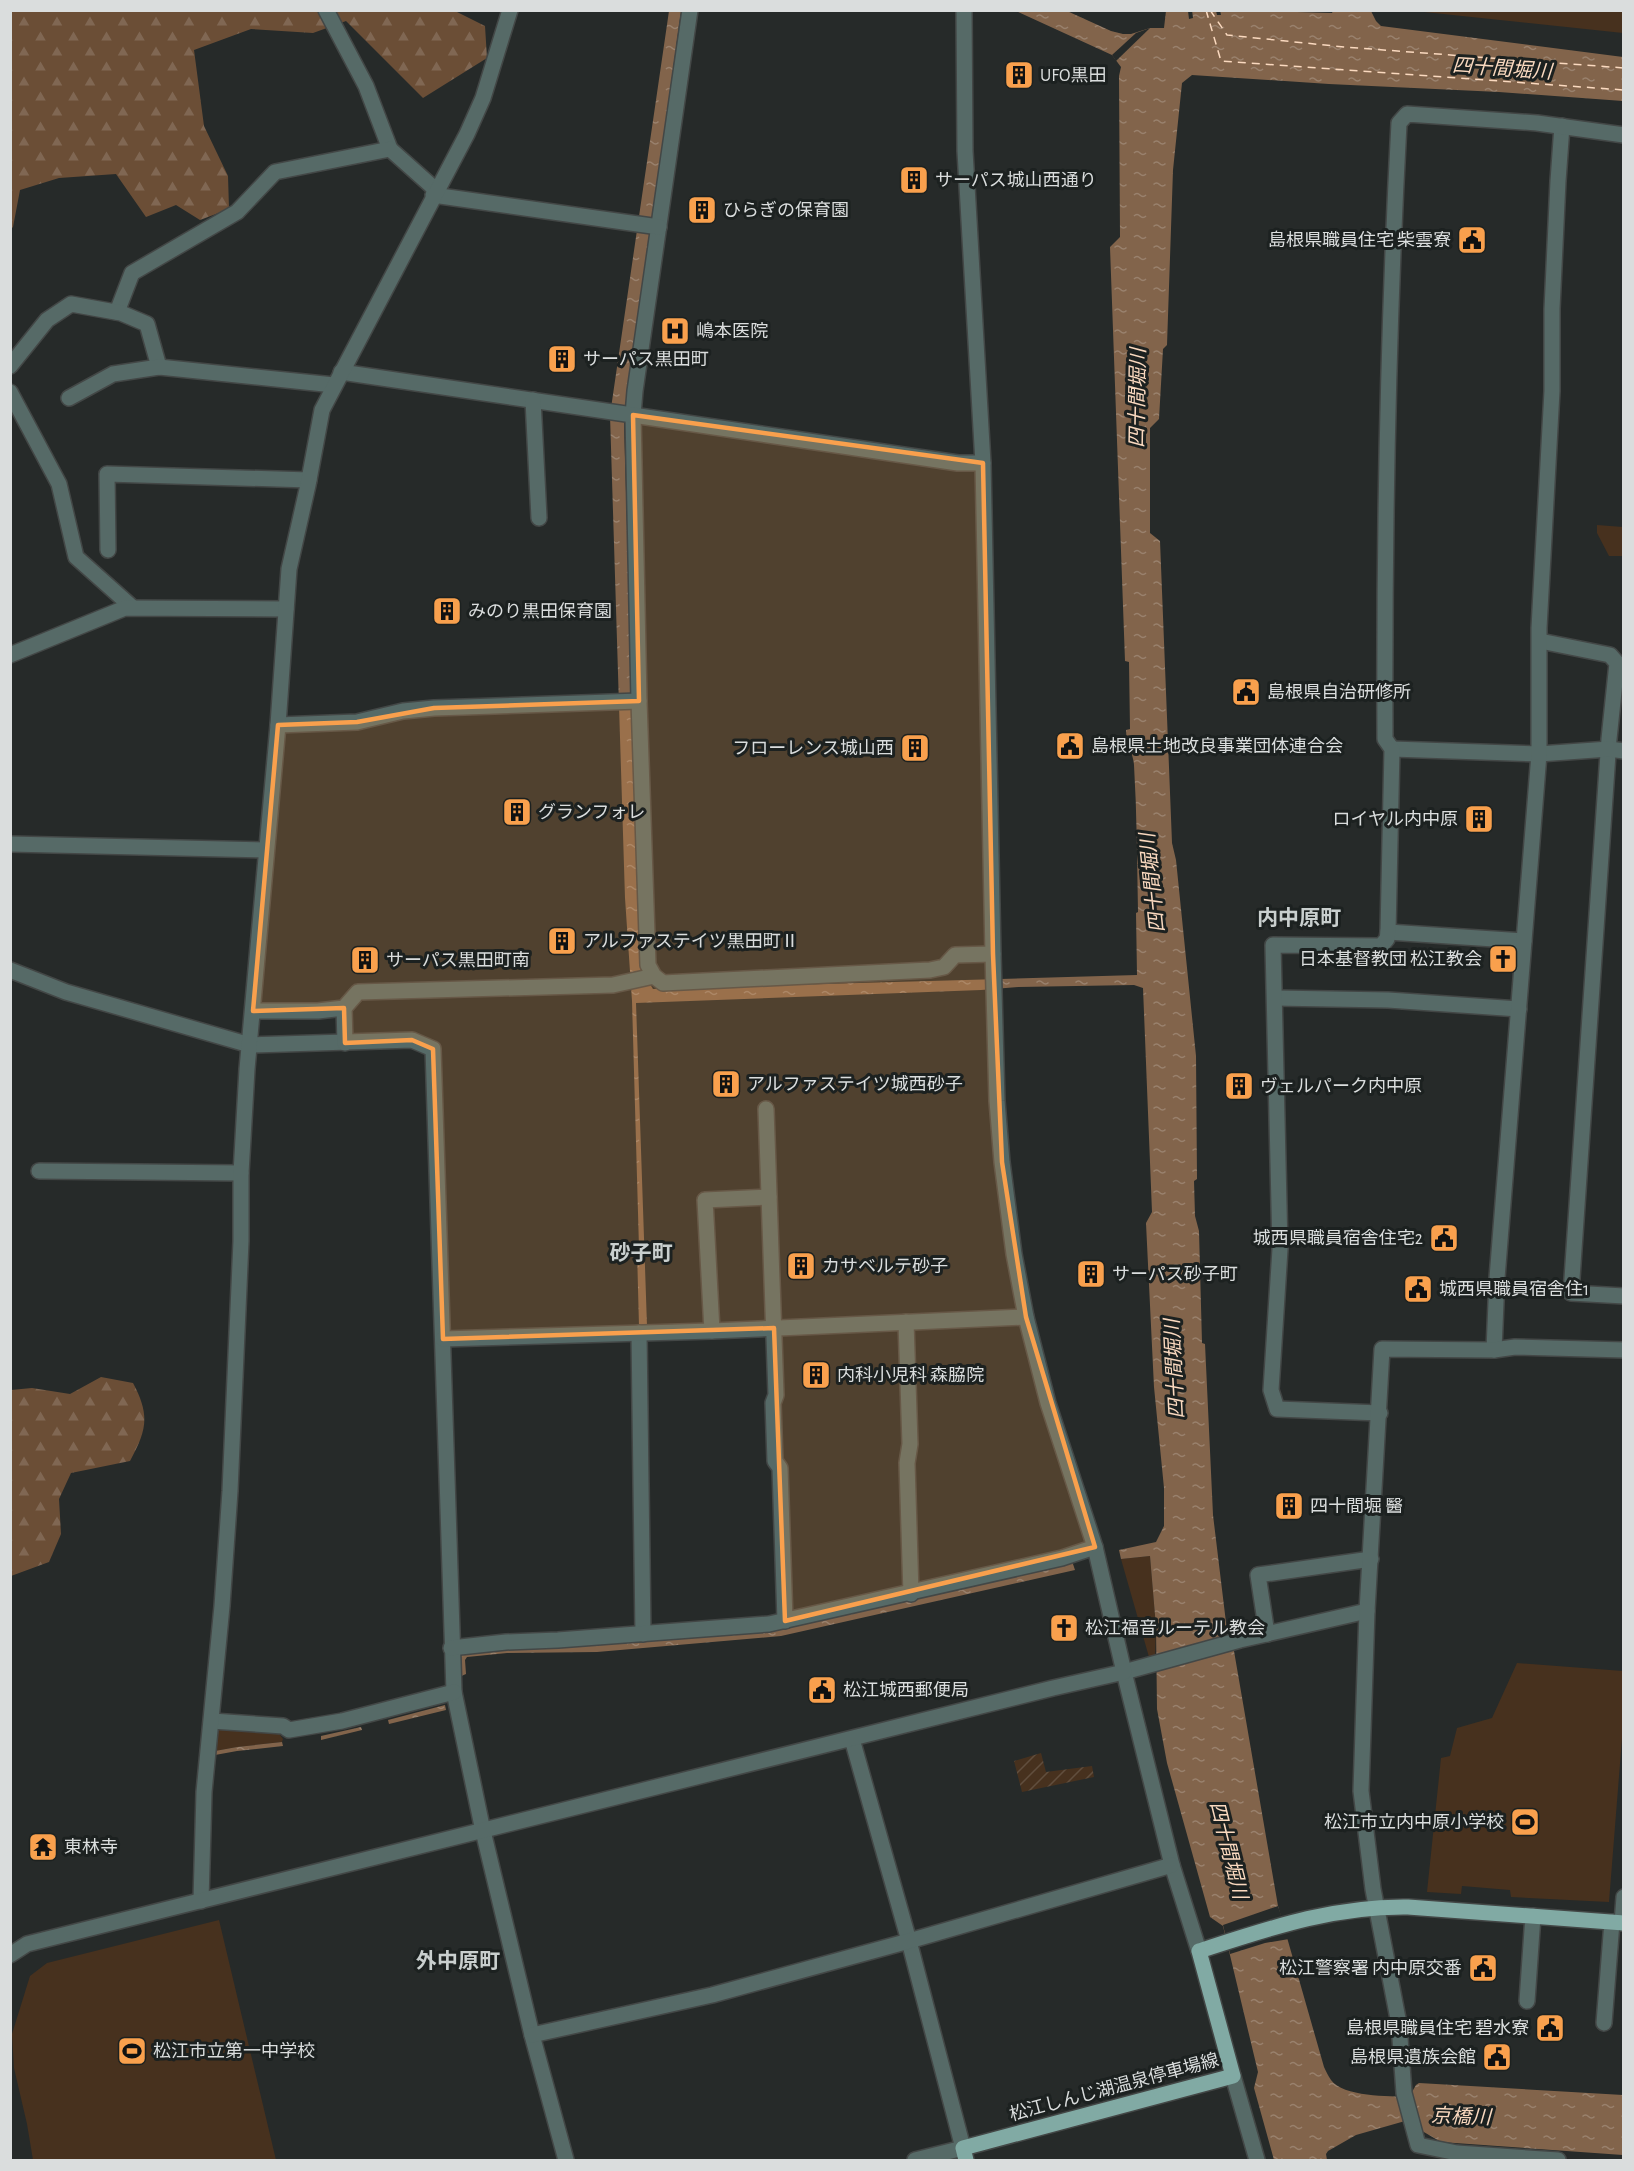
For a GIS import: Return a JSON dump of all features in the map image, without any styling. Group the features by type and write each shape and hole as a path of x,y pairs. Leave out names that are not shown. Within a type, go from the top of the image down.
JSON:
{"main road":[{"path":"1199,1951 1329,1912 1378,1906 1619,1923"},
{"name":"松江しんじ湖温泉停車場線","path":"964,2154 1233,2076 1199,1951"}],"street":[{"path":"326,10 366,86 390,149 435,192 657,227"},
{"path":"201,1902 204,1792 212,1721 230,1491 241,1241 241,1173 291,558 322,410 467,134 483,98 510,10"},
{"path":"650,976 636,701 630,415 690,10"},
{"path":"964,10 965,151 983,463 993,954 997,1101 1002,1162 1014,1254 1026,1317 1048,1403 1095,1547 1172,1865 1199,1951"},
{"path":"1380,1413 1277,1409 1271,1390 1280,1249 1273,945 1381,946 1387,939 1388,933 1392,749 1385,739 1384,639 1391,279 1399,123 1407,114 1562,126 1623,135"},
{"path":"1494,1350 1497,1278 1539,754 1539,628 1552,391 1555,246 1562,126"},
{"path":"117,312 132,273 237,212 275,172 390,149"},
{"path":"10,366 47,320 71,304 117,312 147,324 159,367"},
{"path":"69,398 113,374 159,367 337,378 533,400 958,463 983,463"},
{"path":"10,392 59,484 76,557 132,607"},
{"path":"533,400 539,518"},
{"path":"108,550 107,474 309,480"},
{"path":"10,655 125,608 286,609"},
{"path":"1540,641 1610,655 1617,663 1616,750 1571,1293 1623,1296"},
{"path":"278,725 357,722 403,711 434,708 636,701"},
{"path":"1392,749 1539,754 1616,750"},
{"path":"10,844 266,850"},
{"path":"1388,933 1524,941"},
{"path":"253,1011 318,1011 344,1008 358,992 602,985 628,982 650,976 663,983 930,970 944,967 955,955 993,954"},
{"path":"10,970 66,992 250,1046 412,1040 433,1049 454,1692 483,1831 532,2035 566,2160"},
{"path":"1275,998 1388,1000 1518,1008"},
{"path":"344,1008 345,1043"},
{"path":"766,1109 776,1395 773,1403 776,1461 780,1468 785,1621"},
{"path":"39,1171 241,1173"},
{"path":"712,1331 705,1200 769,1197"},
{"path":"443,1339 712,1331 1026,1317"},
{"path":"906,1322 911,1594"},
{"path":"639,1333 643,1634"},
{"path":"1558,2160 1457,2157 1418,2145 1404,2093 1399,2024 1370,1868 1361,1791 1367,1611 1382,1349 1494,1350 1515,1347 1623,1350"},
{"path":"451,1648 506,1642 769,1624 911,1594 1062,1558 1095,1547"},
{"path":"1267,1634 1258,1575 1371,1558"},
{"path":"10,1955 27,1944 1367,1611"},
{"path":"212,1721 283,1726 289,1730 342,1721 454,1692"},
{"path":"852,1739 909,1941 964,2154 915,2160"},
{"path":"532,2035 712,1995 1172,1865"},
{"path":"1604,2023 1623,1897"},
{"path":"1527,2001 1533,1916"},
{"path":"1233,2076 1257,2160"}],"highlighted area":[{"path":"633,415 983,463 993,954 1002,1162 1026,1317 1095,1547 785,1621 774,1328 443,1339 433,1049 412,1040 345,1043 344,1008 253,1011 278,725 357,722 434,708 639,701"}],"shaded area":[{"path":"1415,11 1623,11 1623,33"},
{"path":"1597,525 1623,527 1623,556 1609,556 1597,533"},
{"path":"1150,1556 1156,1627 1155,1658 1149,1657 1121,1559"},
{"name":"松江市立内中原小学校","path":"1517,1663 1623,1671 1623,1726 1609,1902 1511,1897 1510,1890 1462,1886 1461,1894 1427,1892 1441,1758 1450,1756 1457,1728 1492,1718"},
{"path":"227,1727 277,1731 283,1739 282,1742 215,1751 217,1731"},
{"path":"1041,1753 1046,1772 1092,1766 1094,1777 1022,1792 1014,1761"},
{"name":"松江市立第一中学校","path":"219,1920 276,2160 33,2160 14,2068 12,2034 30,1976 47,1963"}],"green space":[{"path":"453,10 485,26 487,58 423,98 346,21 313,33 251,29 194,50 204,126 228,176 229,209 200,220 176,205 146,217 116,174 59,178 20,190 11,229 11,11"},
{"path":"101,1377 133,1383 144,1414 143,1431 136,1450 130,1461 71,1473 59,1499 61,1534 49,1562 11,1576 11,1390 32,1388 70,1394"}],"water":[{"path":"1192,10 1216,11 1217,15 1221,15 1220,10 1332,13 1333,11 1371,11 1381,26 1623,57 1623,101 1192,75 1182,83 1173,170 1167,345 1163,349 1159,419 1150,428 1150,533 1160,541 1172,843 1176,860 1196,1056 1195,1216 1199,1231 1202,1343 1205,1344 1213,1515 1228,1639 1234,1651 1278,1906 1324,2067 1337,2086 1356,2093 1379,2096 1409,2097 1419,2083 1623,2095 1623,2155 1441,2142 1405,2121 1356,2135 1328,2151 1327,2160 1274,2160 1254,2088 1258,2072 1223,1926 1210,1917 1167,1763 1157,1709 1156,1627 1150,1556 1121,1559 1119,1550 1156,1542 1164,1526 1164,1488 1154,1387 1146,1223 1152,1212 1143,988 1134,985 1018,987 636,1003 647,1326 639,1326 632,1001 625,898 610,415 669,11 681,11 624,424 640,968 653,989 1137,975 1136,802 1133,760 1126,730 1130,729 1129,662 1125,661 1110,247 1120,237 1119,76 1121,67 1112,55 1016,11 1067,11 1111,31 1131,34 1150,28 1164,28 1166,11 1188,11 1189,19 1193,18"},
{"path":"1072,1561 1075,1570 781,1636 597,1652 507,1653 467,1657 465,1660 466,1674 459,1677 459,1657 464,1651 658,1638"},
{"path":"445,1705 446,1710 389,1724 388,1720"},
{"path":"361,1727 362,1730 321,1740 321,1736"},
{"path":"282,1742 283,1746 215,1755 215,1751"}],"pier":[{"path":"1150,28 1116,61 1112,55 1136,33"},
{"path":"1278,1906 1289,1939 1265,1943 1230,1954 1223,1925"}],"ferry route":[{"path":"1206,10 1221,61 1624,90"},
{"path":"1210,10 1227,35 1344,47 1624,68"}],"place":[{"name":"UFO黒田","path":"1019,75"},
{"name":"サーパス城山西通り","path":"914,180"},
{"name":"ひらぎの保育園","path":"702,210"},
{"name":"島根県職員住宅 柴雲寮","path":"1472,240"},
{"name":"嶋本医院","path":"675,331"},
{"name":"サーパス黒田町","path":"562,359"},
{"name":"みのり黒田保育園","path":"447,611"},
{"name":"島根県自治研修所","path":"1246,692"},
{"name":"島根県土地改良事業団体連合会","path":"1070,746"},
{"name":"フローレンス城山西","path":"915,748"},
{"name":"グランフォレ","path":"517,812"},
{"name":"ロイヤル内中原","path":"1479,819"},
{"name":"アルファステイツ黒田町Ⅱ","path":"562,941"},
{"name":"日本基督教団 松江教会","path":"1503,959"},
{"name":"サーパス黒田町南","path":"365,960"},
{"name":"アルファステイツ城西砂子","path":"726,1084"},
{"name":"ヴェルパーク内中原","path":"1239,1086"},
{"name":"城西県職員宿舎住宅2","path":"1444,1238"},
{"name":"カサベルテ砂子","path":"801,1266"},
{"name":"サーパス砂子町","path":"1091,1274"},
{"name":"城西県職員宿舎住1","path":"1418,1289"},
{"name":"内科小児科 森脇院","path":"816,1375"},
{"name":"四十間堀 醫","path":"1289,1506"},
{"name":"松江福音ルーテル教会","path":"1064,1628"},
{"name":"松江城西郵便局","path":"822,1690"},
{"name":"松江市立内中原小学校","path":"1525,1822"},
{"name":"東林寺","path":"43,1847"},
{"name":"松江警察署 内中原交番","path":"1483,1968"},
{"name":"島根県職員住宅 碧水寮","path":"1550,2028"},
{"name":"松江市立第一中学校","path":"132,2051"},
{"name":"島根県遺族会館","path":"1497,2057"}],"district":[{"name":"内中原町","path":"1299,918"},
{"name":"砂子町","path":"641,1253"},
{"name":"外中原町","path":"458,1961"}],"water label":[{"name":"四十間堀川","path":"1502,68"},
{"name":"四十間堀川","path":"1137,398"},
{"name":"四十間堀川","path":"1152,883"},
{"name":"四十間堀川","path":"1174,1369"},
{"name":"四十間堀川","path":"1229,1850"},
{"name":"京橋川","path":"1461,2116"}]}
